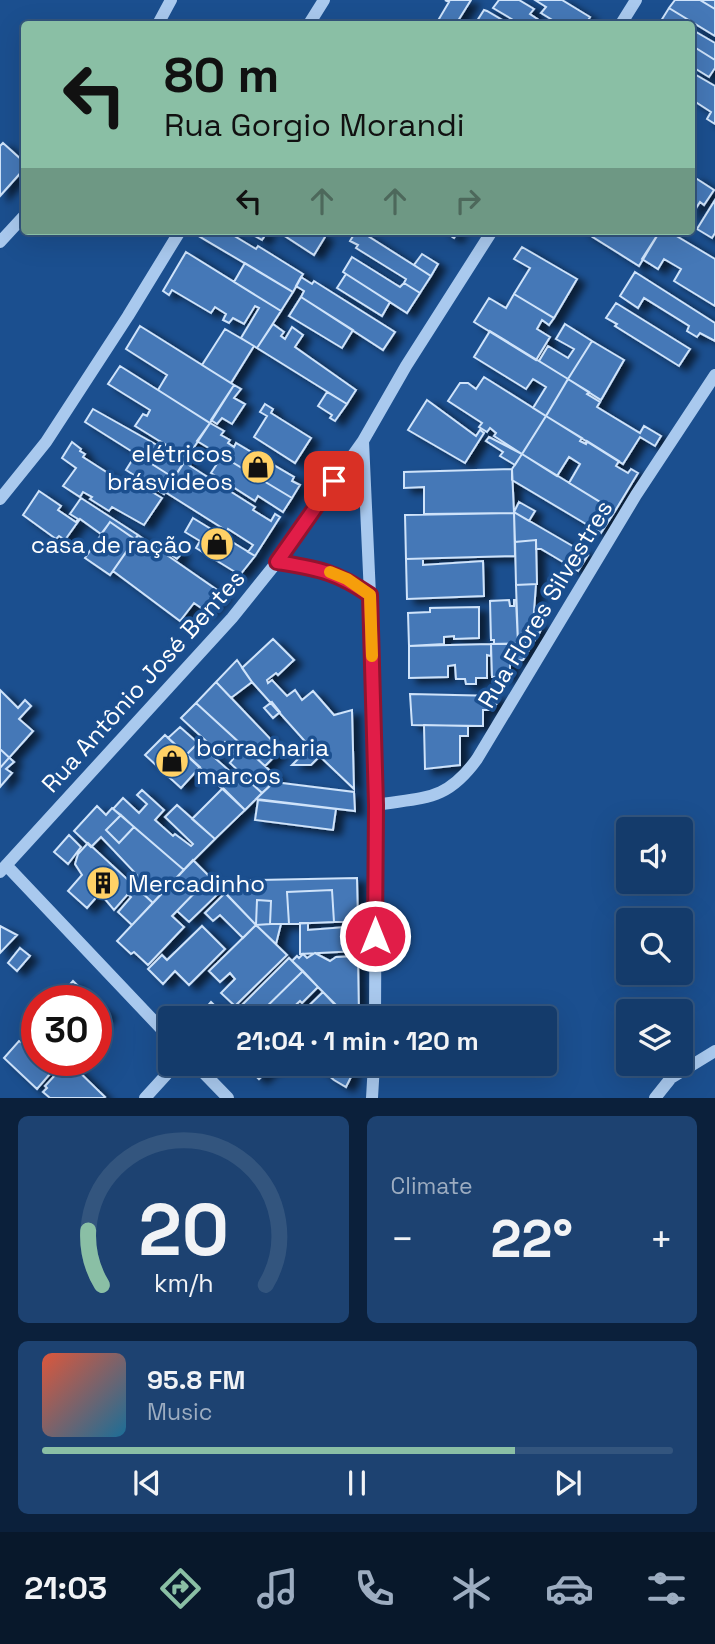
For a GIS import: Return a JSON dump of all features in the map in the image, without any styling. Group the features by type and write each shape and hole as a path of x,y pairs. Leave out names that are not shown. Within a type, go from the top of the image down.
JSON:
{"street":[{"path":"160,21 171,0"},
{"path":"311,21 324,0"},
{"path":"623,21 636,0"},
{"path":"0,242 21,219"},
{"path":"0,499 46,442 178,235"},
{"name":"Rua Antônio José Bentes","path":"3,869 232,618 277,562 363,441 406,366 489,235"},
{"name":"Rua Flores Silvestres","path":"376,805 432,796 451,788 464,777 636,495 715,375"},
{"path":"363,441 376,805 375,1006"},
{"path":"277,562 330,572 347,579 370,595"},
{"path":"3,869 158,1026"},
{"path":"654,1098 671,1077 715,1051"},
{"path":"145,1098 166,1076"},
{"path":"207,1076 228,1098"},
{"path":"372,1098 373,1076"}],"building":[{"path":"445,0 471,0 458,21 438,21 449,2"},
{"path":"499,0 519,0 534,9 530,14 540,21 515,21 493,8"},
{"path":"535,0 562,0 590,17 588,21 554,21 541,13 546,7"},
{"path":"675,0 700,0 715,9 715,36 695,24 695,21 669,8"},
{"path":"700,0 715,0 715,9"},
{"path":"669,8 687,19 686,21 661,21"},
{"path":"484,10 504,21 477,21"},
{"path":"695,31 715,43 715,60 695,48"},
{"path":"695,48 715,60 715,68 709,77 695,68"},
{"path":"695,74 715,86 715,124 707,119 711,112 695,102"},
{"path":"3,143 21,159 21,172 0,196 0,146"},
{"path":"695,178 714,190 704,205 700,202 695,210"},
{"path":"715,200 715,233 712,238 697,229"},
{"path":"197,235 233,235 256,249 258,246 303,274 293,292"},
{"path":"283,235 322,235 325,237 314,255"},
{"path":"354,235 366,235 431,276 420,293 404,283 406,279 356,248 358,245 350,241"},
{"path":"589,235 658,235 639,266"},
{"path":"657,235 675,235 715,259 715,306 674,281 681,269 664,259 658,269 642,259"},
{"path":"522,247 577,279 554,318 514,294 530,268 514,259"},
{"path":"186,252 281,311 257,348 241,338 259,308 255,306 244,324 233,318 229,323 223,320 226,314 215,307 211,313 172,290 169,295 163,291"},
{"path":"422,254 438,264 431,276 414,265"},
{"path":"352,257 400,287 404,283 420,293 407,313 343,272"},
{"path":"245,263 293,292 281,311 234,282"},
{"path":"635,272 715,323 715,341 700,333 697,337 687,331 689,326 644,298 638,308 620,296"},
{"path":"346,274 390,302 382,316 337,288"},
{"path":"301,277 312,284 314,281 395,332 383,350 301,297 304,291 296,286"},
{"path":"514,294 554,318 549,325 542,320 537,329 550,337 536,360 474,322 489,298 506,308"},
{"path":"301,297 353,330 342,348 289,316"},
{"path":"616,303 690,349 679,366 606,318"},
{"path":"273,324 284,332 281,336 285,339 292,327 303,335 295,347 356,390 347,404 257,348"},
{"path":"565,324 592,341 568,379 539,361 548,346 568,358 574,349 556,339"},
{"path":"140,326 234,385 210,423 158,390 167,375 126,349"},
{"path":"225,329 254,346 231,383 202,365"},
{"path":"490,331 568,379 546,416 533,408 546,387 533,379 526,389 474,357"},
{"path":"592,341 624,360 601,400 568,379"},
{"path":"120,366 210,423 187,458 135,426 143,414 147,416 150,410 108,384"},
{"path":"484,377 546,416 522,454 494,436 496,433 490,428 487,432 479,427 482,423 448,401 460,383 468,383 476,389"},
{"path":"568,379 600,402 597,407 640,433 644,426 661,436 655,446 640,437 623,464 546,416"},
{"path":"234,385 241,389 234,398 245,404 232,424 222,418 217,424 211,420"},
{"path":"327,392 347,404 335,421 330,418 332,415 318,406"},
{"path":"427,400 476,436 480,430 484,433 465,463 408,430"},
{"path":"265,404 273,409 271,413 311,438 295,463 254,437 267,416 260,412"},
{"path":"93,409 157,445 160,441 187,458 174,478 85,422"},
{"path":"546,416 582,438 580,441 586,444 587,441 619,461 616,466 628,473 631,469 638,473 615,511 569,483 580,464 569,457 557,476 522,454"},
{"name":"elétricos brásvideos","path":"210,423 224,431 221,435 230,440 228,443 234,447 236,443 294,477 292,481 300,485 292,498 197,441"},
{"path":"489,437 522,454 515,465 500,456 503,452 486,441"},
{"path":"72,442 85,454 83,457 122,482 124,480 129,483 132,480 162,498 144,525 112,507 109,511 83,492 80,497 63,486 76,468 62,458"},
{"path":"136,454 174,478 164,494 126,470"},
{"path":"522,454 615,511 601,533 512,480 512,469"},
{"path":"222,456 292,498 283,512 258,496 255,501 211,473"},
{"path":"184,462 255,507 253,510 271,521 275,514 280,517 255,556 248,552 253,545 165,492"},
{"path":"512,469 514,513 424,514 424,487 404,488 404,472"},
{"path":"39,491 61,506 58,510 76,522 78,519 70,514 81,498 138,535 133,542 133,538 110,522 101,534 80,519 65,540 59,536 56,539 23,515"},
{"path":"519,502 535,511 529,521 514,512"},
{"path":"514,512 588,555 578,571 541,549 536,549 536,540 515,542"},
{"path":"514,513 515,556 406,559 405,515"},
{"name":"casa de ração","path":"193,518 255,556 240,575 196,548 200,541 185,532"},
{"path":"110,522 133,538 133,542 110,575 85,558"},
{"path":"138,535 223,594 207,612 194,603 180,621 113,571"},
{"path":"536,540 537,584 516,585 515,542"},
{"path":"174,546 182,553 177,559 169,553"},
{"path":"406,559 423,559 423,565 483,561 484,596 407,599"},
{"path":"536,584 533,625 542,625 540,632 533,643 518,643 516,585"},
{"path":"509,600 510,606 514,606 516,600 518,644 494,644 494,640 491,640 490,601"},
{"path":"479,607 479,638 444,637 444,644 409,646 408,613 430,612 430,608"},
{"path":"273,639 294,660 278,675 276,673 267,680 268,683 272,680 287,696 295,690 302,700 313,691 334,715 352,710 354,789 310,747 242,668"},
{"path":"533,643 523,660 510,661 510,676 492,677 491,644"},
{"path":"491,644 491,656 487,655 487,678 476,678 476,684 466,684 465,679 456,679 455,665 448,666 448,677 409,678 409,646"},
{"path":"237,660 252,682 231,698 216,682"},
{"path":"216,682 281,750 265,766 196,703"},
{"path":"0,690 18,708 25,700 31,706 19,719 33,731 0,768"},
{"path":"410,694 498,696 493,710 483,710 483,726 412,725"},
{"path":"272,702 280,712 273,718 264,708"},
{"path":"196,703 278,778 262,793 230,763 233,759 230,757 235,752 225,742 217,751 181,718"},
{"path":"424,725 468,726 468,736 460,736 460,765 425,769"},
{"path":"180,727 234,775 238,771 242,774 239,778 247,786 251,783 262,793 245,810 168,738"},
{"path":"180,727 198,743 186,755 168,738"},
{"name":"borracharia marcos","path":"165,735 200,767 181,788 145,755"},
{"path":"310,747 320,756 311,765 292,765"},
{"path":"0,749 14,762 6,769 12,773 0,787"},
{"path":"274,782 354,792 355,811 256,799"},
{"path":"223,788 245,810 215,839 192,819"},
{"path":"142,790 164,810 155,820 173,836 175,834 191,846 193,844 165,817 177,805 215,839 184,870 113,809 123,798 139,813 147,804 137,795"},
{"path":"258,800 336,809 333,830 255,820"},
{"path":"97,806 106,815 112,808 121,815 106,830 119,843 134,827 184,870 153,903 135,886 137,875 101,837 91,847 74,831"},
{"path":"121,815 134,827 119,843 106,830"},
{"path":"69,835 81,847 68,864 54,852"},
{"name":"Mercadinho","path":"88,843 153,903 132,925 118,912 131,897 128,894 114,910 100,893 87,908 68,891 82,875 75,864 78,854"},
{"path":"193,860 210,877 172,916 184,927 148,965 117,941"},
{"path":"210,877 222,890 189,922 177,911"},
{"path":"357,878 358,922 334,922 332,890 287,892 289,924 270,924 271,901 257,900 256,925 214,881"},
{"path":"332,890 334,922 289,924 287,892"},
{"path":"225,893 256,925 243,938 220,915 213,921 205,913"},
{"path":"257,900 271,901 270,924 256,925"},
{"path":"300,923 308,923 308,930 358,926 358,951 300,954"},
{"path":"270,924 281,924 276,944 256,925"},
{"path":"256,925 287,955 235,1006 221,993 235,979 230,973 220,982 209,971"},
{"path":"0,926 17,935 0,953"},
{"path":"202,926 225,949 189,985 175,971 163,984 148,969 162,955 167,960"},
{"path":"20,948 30,956 17,971 8,963"},
{"path":"315,953 330,961 336,957 358,956 359,1006 337,1006 292,961 303,954 307,958"},
{"path":"289,958 303,971 267,1006 241,1006"},
{"path":"303,971 318,987 302,1003 300,1001 295,1006 267,1006"},
{"path":"323,992 336,1006 308,1006"},
{"path":"19,1041 21,1042 21,1074 4,1058"},
{"path":"23,1076 48,1076 37,1089"},
{"path":"54,1076 83,1076 105,1097 50,1098 43,1092 47,1088 45,1086"},
{"path":"329,1076 351,1076 346,1087"}],"slow traffic":[{"path":"330,572 347,579 370,595 372,656"}],"place":[{"name":"elétricos brásvideos","path":"258,467"},
{"name":"casa de ração","path":"217,544"},
{"name":"borracharia marcos","path":"172,761"},
{"name":"Mercadinho","path":"103,883"}],"route":[{"path":"334,481 277,562 330,572 347,579 370,595 376,805 375,936"}]}
